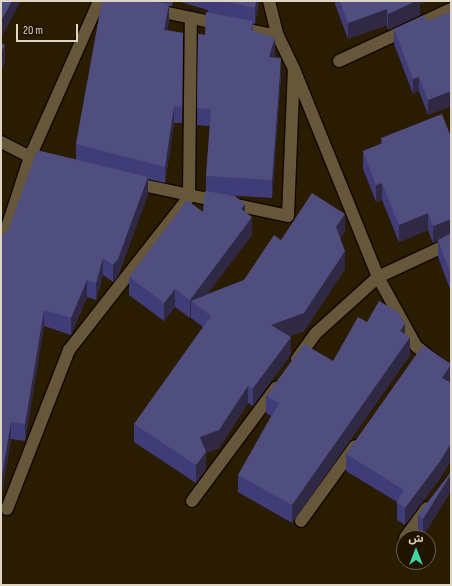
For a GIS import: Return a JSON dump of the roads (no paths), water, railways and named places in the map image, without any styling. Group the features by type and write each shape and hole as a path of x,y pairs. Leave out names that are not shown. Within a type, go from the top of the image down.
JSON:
{"street":[{"path":"1,246 30,157 99,1"},
{"path":"269,1 278,36 294,69 378,277 416,346 423,350 451,374"},
{"path":"139,7 278,36"},
{"path":"339,61 451,9"},
{"path":"7,509 69,350 189,197 191,18"},
{"path":"120,180 189,197 288,216 294,69"},
{"path":"1,142 30,157 60,165"},
{"path":"192,501 316,333 378,277 451,243"},
{"path":"414,363 423,350"},
{"path":"301,521 364,432"},
{"path":"411,530 437,496"}]}
